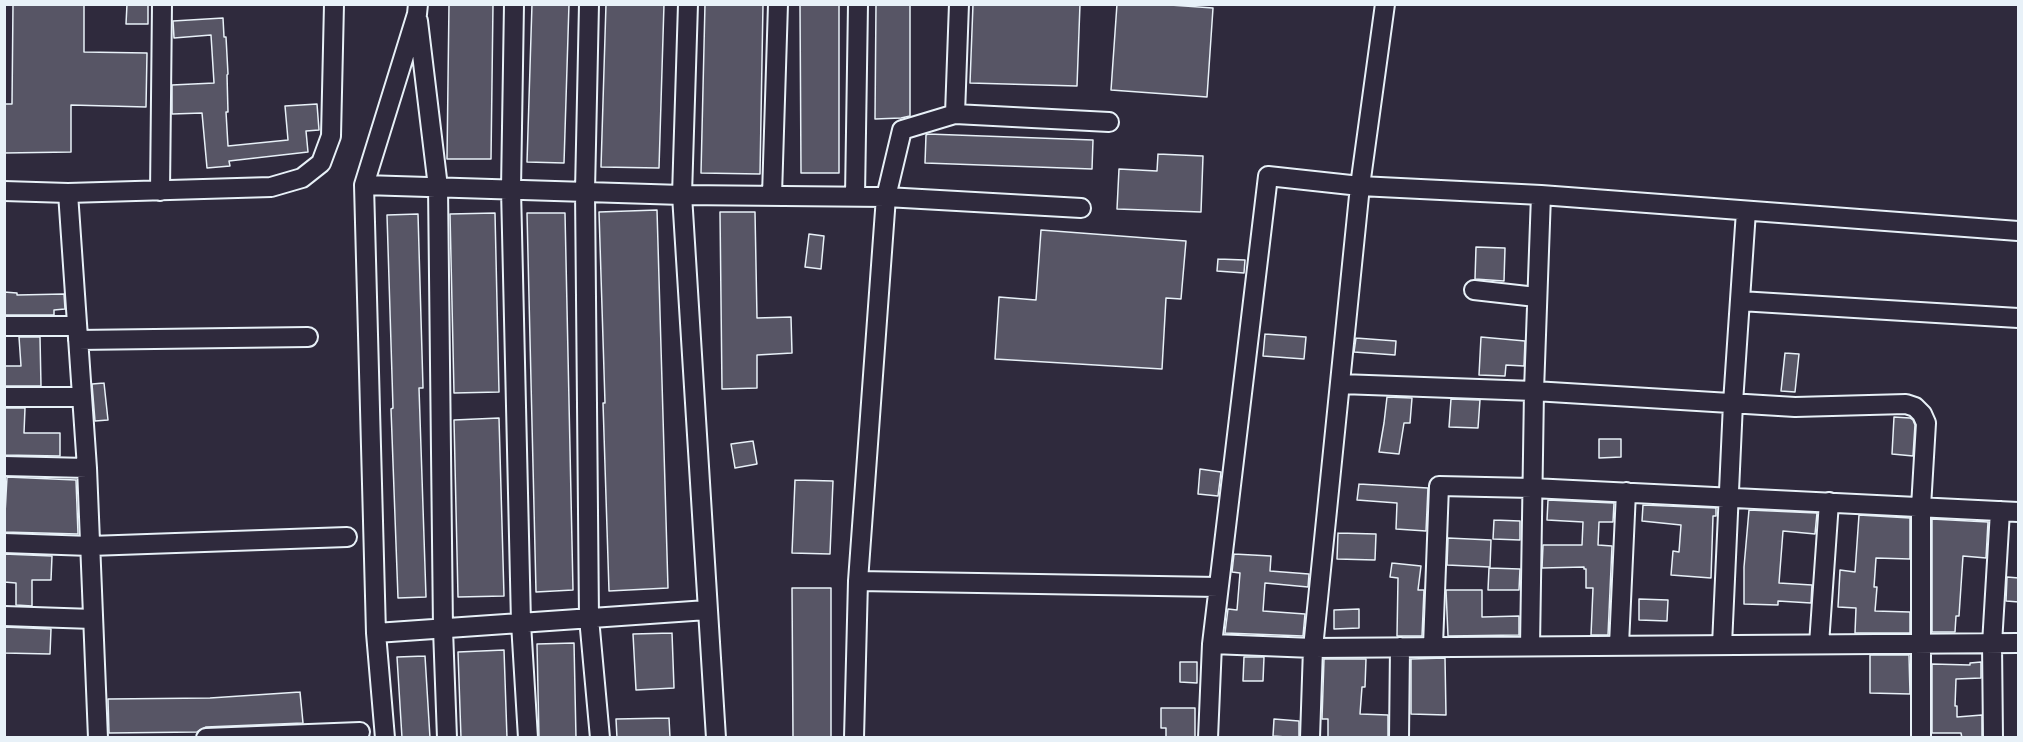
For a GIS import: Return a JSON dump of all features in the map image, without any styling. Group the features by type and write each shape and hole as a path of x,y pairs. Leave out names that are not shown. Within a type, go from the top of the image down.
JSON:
{"street":[{"path":"159,191 162,4"},
{"path":"4,191 68,193 271,187 302,178 321,163 331,136 334,4"},
{"path":"514,4 511,189 521,623 528,738"},
{"path":"589,4 585,191 589,618 600,738"},
{"path":"688,4 682,195 716,738"},
{"path":"772,195 778,4"},
{"path":"855,196 858,4"},
{"path":"955,114 959,4"},
{"path":"1310,738 1313,648 1360,186 1385,4"},
{"path":"385,738 376,633 364,185 417,9"},
{"path":"417,9 438,187 443,629 447,738"},
{"path":"854,738 858,581 886,197 902,130 955,114 1110,122"},
{"path":"1208,738 1212,644 1218,587 1268,176 1360,186 1541,195 2019,231"},
{"path":"364,185 682,195 855,196 1081,208"},
{"path":"68,193 87,468 98,738"},
{"path":"1530,646 1536,297 1541,195"},
{"path":"1722,645 1733,403 1746,210"},
{"path":"1474,290 1536,297"},
{"path":"1740,301 2019,318"},
{"path":"4,326 78,333 308,338"},
{"path":"1341,384 1534,391 1795,406 1906,404 1915,407 1922,414 1926,423 1921,507 1921,736"},
{"path":"4,397 82,397"},
{"path":"4,466 87,468"},
{"path":"1433,646 1439,486 1626,492 2009,512 1992,644 1993,738"},
{"path":"1619,645 1626,492"},
{"path":"1819,644 1828,502"},
{"path":"4,543 90,546 347,537"},
{"path":"858,581 1218,587"},
{"path":"376,633 707,610"},
{"path":"4,616 93,619"},
{"path":"1212,644 1313,648 2019,644"},
{"path":"1399,738 1400,647"},
{"path":"206,738 360,732"}],"building":[{"path":"13,4 84,4 84,52 147,53 146,107 71,105 71,152 4,153 4,104 12,104"},
{"path":"127,4 148,4 148,24 126,24"},
{"path":"449,4 493,4 491,159 447,159"},
{"path":"532,4 569,4 564,163 527,162"},
{"path":"606,4 664,4 659,168 601,167"},
{"path":"705,4 763,4 760,174 701,173"},
{"path":"800,4 839,4 839,173 801,173"},
{"path":"876,4 910,4 910,116 875,119"},
{"path":"973,4 1080,4 1077,86 970,83"},
{"path":"1117,4 1213,8 1207,97 1111,90"},
{"path":"223,18 228,74 228,112 226,112 228,146 288,140 285,106 317,104 319,130 306,131 308,152 229,161 230,166 207,168 202,113 172,114 172,85 214,83 211,35 174,38 173,21"},
{"path":"926,135 1093,140 1092,169 925,163"},
{"path":"1158,154 1203,156 1201,212 1117,209 1119,169 1157,171"},
{"path":"657,210 668,588 609,591 599,212"},
{"path":"720,212 755,212 757,318 791,317 792,353 757,355 757,388 722,389"},
{"path":"495,213 499,392 454,393 450,214"},
{"path":"527,213 565,213 573,590 536,592"},
{"path":"418,214 423,388 419,388 426,597 398,598 387,215"},
{"path":"1041,230 1186,241 1181,299 1166,298 1162,369 995,359 999,297 1036,300"},
{"path":"809,234 824,236 821,269 805,267"},
{"path":"1476,247 1505,248 1504,281 1475,279"},
{"path":"1218,259 1245,260 1244,273 1217,271"},
{"path":"4,292 17,293 17,295 64,294 65,309 54,310 54,315 4,315"},
{"path":"1265,334 1306,337 1304,359 1263,356"},
{"path":"19,337 40,337 41,386 4,386 4,366 21,366"},
{"path":"1481,337 1525,341 1524,366 1506,365 1505,376 1479,375"},
{"path":"1356,338 1396,341 1395,355 1354,352"},
{"path":"1785,353 1799,354 1795,392 1781,391"},
{"path":"104,383 108,420 95,421 92,384"},
{"path":"1387,397 1412,398 1410,423 1404,423 1399,454 1379,452"},
{"path":"1451,399 1480,400 1478,428 1449,427"},
{"path":"4,408 25,408 24,433 60,433 60,456 4,455"},
{"path":"1894,417 1913,420 1915,425 1913,456 1892,454"},
{"path":"499,418 504,596 458,597 454,420"},
{"path":"1599,439 1621,439 1621,457 1599,458"},
{"path":"753,441 757,464 735,468 731,444"},
{"path":"1200,469 1221,472 1218,496 1198,494"},
{"path":"7,477 76,480 78,534 4,532"},
{"path":"795,480 833,481 830,554 792,553"},
{"path":"1359,484 1428,488 1426,531 1396,529 1397,503 1357,500"},
{"path":"1548,500 1614,503 1613,522 1599,522 1598,545 1612,546 1608,635 1591,635 1593,588 1586,588 1586,569 1584,567 1542,568 1543,545 1582,545 1583,522 1547,520"},
{"path":"1643,505 1716,508 1716,516 1713,516 1711,578 1671,575 1673,551 1679,552 1681,525 1642,521"},
{"path":"1749,510 1817,513 1815,534 1783,531 1779,583 1812,585 1811,603 1778,601 1778,605 1744,604 1744,567"},
{"path":"1859,515 1910,518 1910,559 1876,558 1874,587 1877,587 1875,611 1910,612 1910,633 1855,633 1856,608 1838,607 1840,570 1855,572"},
{"path":"1932,519 1988,522 1986,558 1963,556 1959,616 1956,616 1955,632 1932,632"},
{"path":"1494,520 1520,521 1520,540 1493,539"},
{"path":"1338,533 1376,534 1375,560 1337,559"},
{"path":"1448,538 1491,540 1490,567 1447,565"},
{"path":"4,554 52,556 51,580 32,580 32,606 16,605 16,583 4,582"},
{"path":"1234,554 1271,556 1270,571 1309,574 1308,587 1265,583 1263,611 1305,614 1303,636 1225,633 1228,609 1237,610 1240,573 1232,572"},
{"path":"1392,563 1421,566 1418,590 1424,590 1422,636 1397,636 1398,578 1390,577"},
{"path":"1489,568 1520,569 1519,590 1488,590"},
{"path":"2007,577 2019,578 2019,602 2006,601"},
{"path":"792,588 831,588 831,738 793,738"},
{"path":"1446,590 1482,590 1482,617 1519,616 1519,635 1448,636"},
{"path":"1639,599 1668,600 1667,621 1639,620"},
{"path":"1359,609 1359,628 1334,629 1334,610"},
{"path":"4,627 51,629 50,654 4,653"},
{"path":"672,633 674,688 636,690 633,634"},
{"path":"574,643 576,738 539,738 537,644"},
{"path":"504,650 507,738 461,738 458,652"},
{"path":"1870,655 1909,655 1910,694 1870,693"},
{"path":"425,656 430,738 402,738 397,657"},
{"path":"1244,657 1264,657 1263,681 1243,681"},
{"path":"1445,658 1446,715 1411,714 1411,659"},
{"path":"1324,659 1366,659 1365,687 1362,687 1360,714 1388,715 1388,737 1328,738 1328,719 1322,719"},
{"path":"1180,662 1197,662 1197,683 1180,682"},
{"path":"1981,662 1981,678 1956,679 1955,706 1957,706 1957,717 1982,715 1982,737 1962,738 1961,733 1932,733 1932,664 1970,665 1970,663"},
{"path":"300,692 303,723 206,727 197,732 109,733 108,699 210,698"},
{"path":"1161,708 1195,708 1195,738 1166,738 1166,728 1161,728"},
{"path":"669,718 670,738 617,738 616,719"},
{"path":"1274,719 1299,721 1299,738 1273,736"}]}
